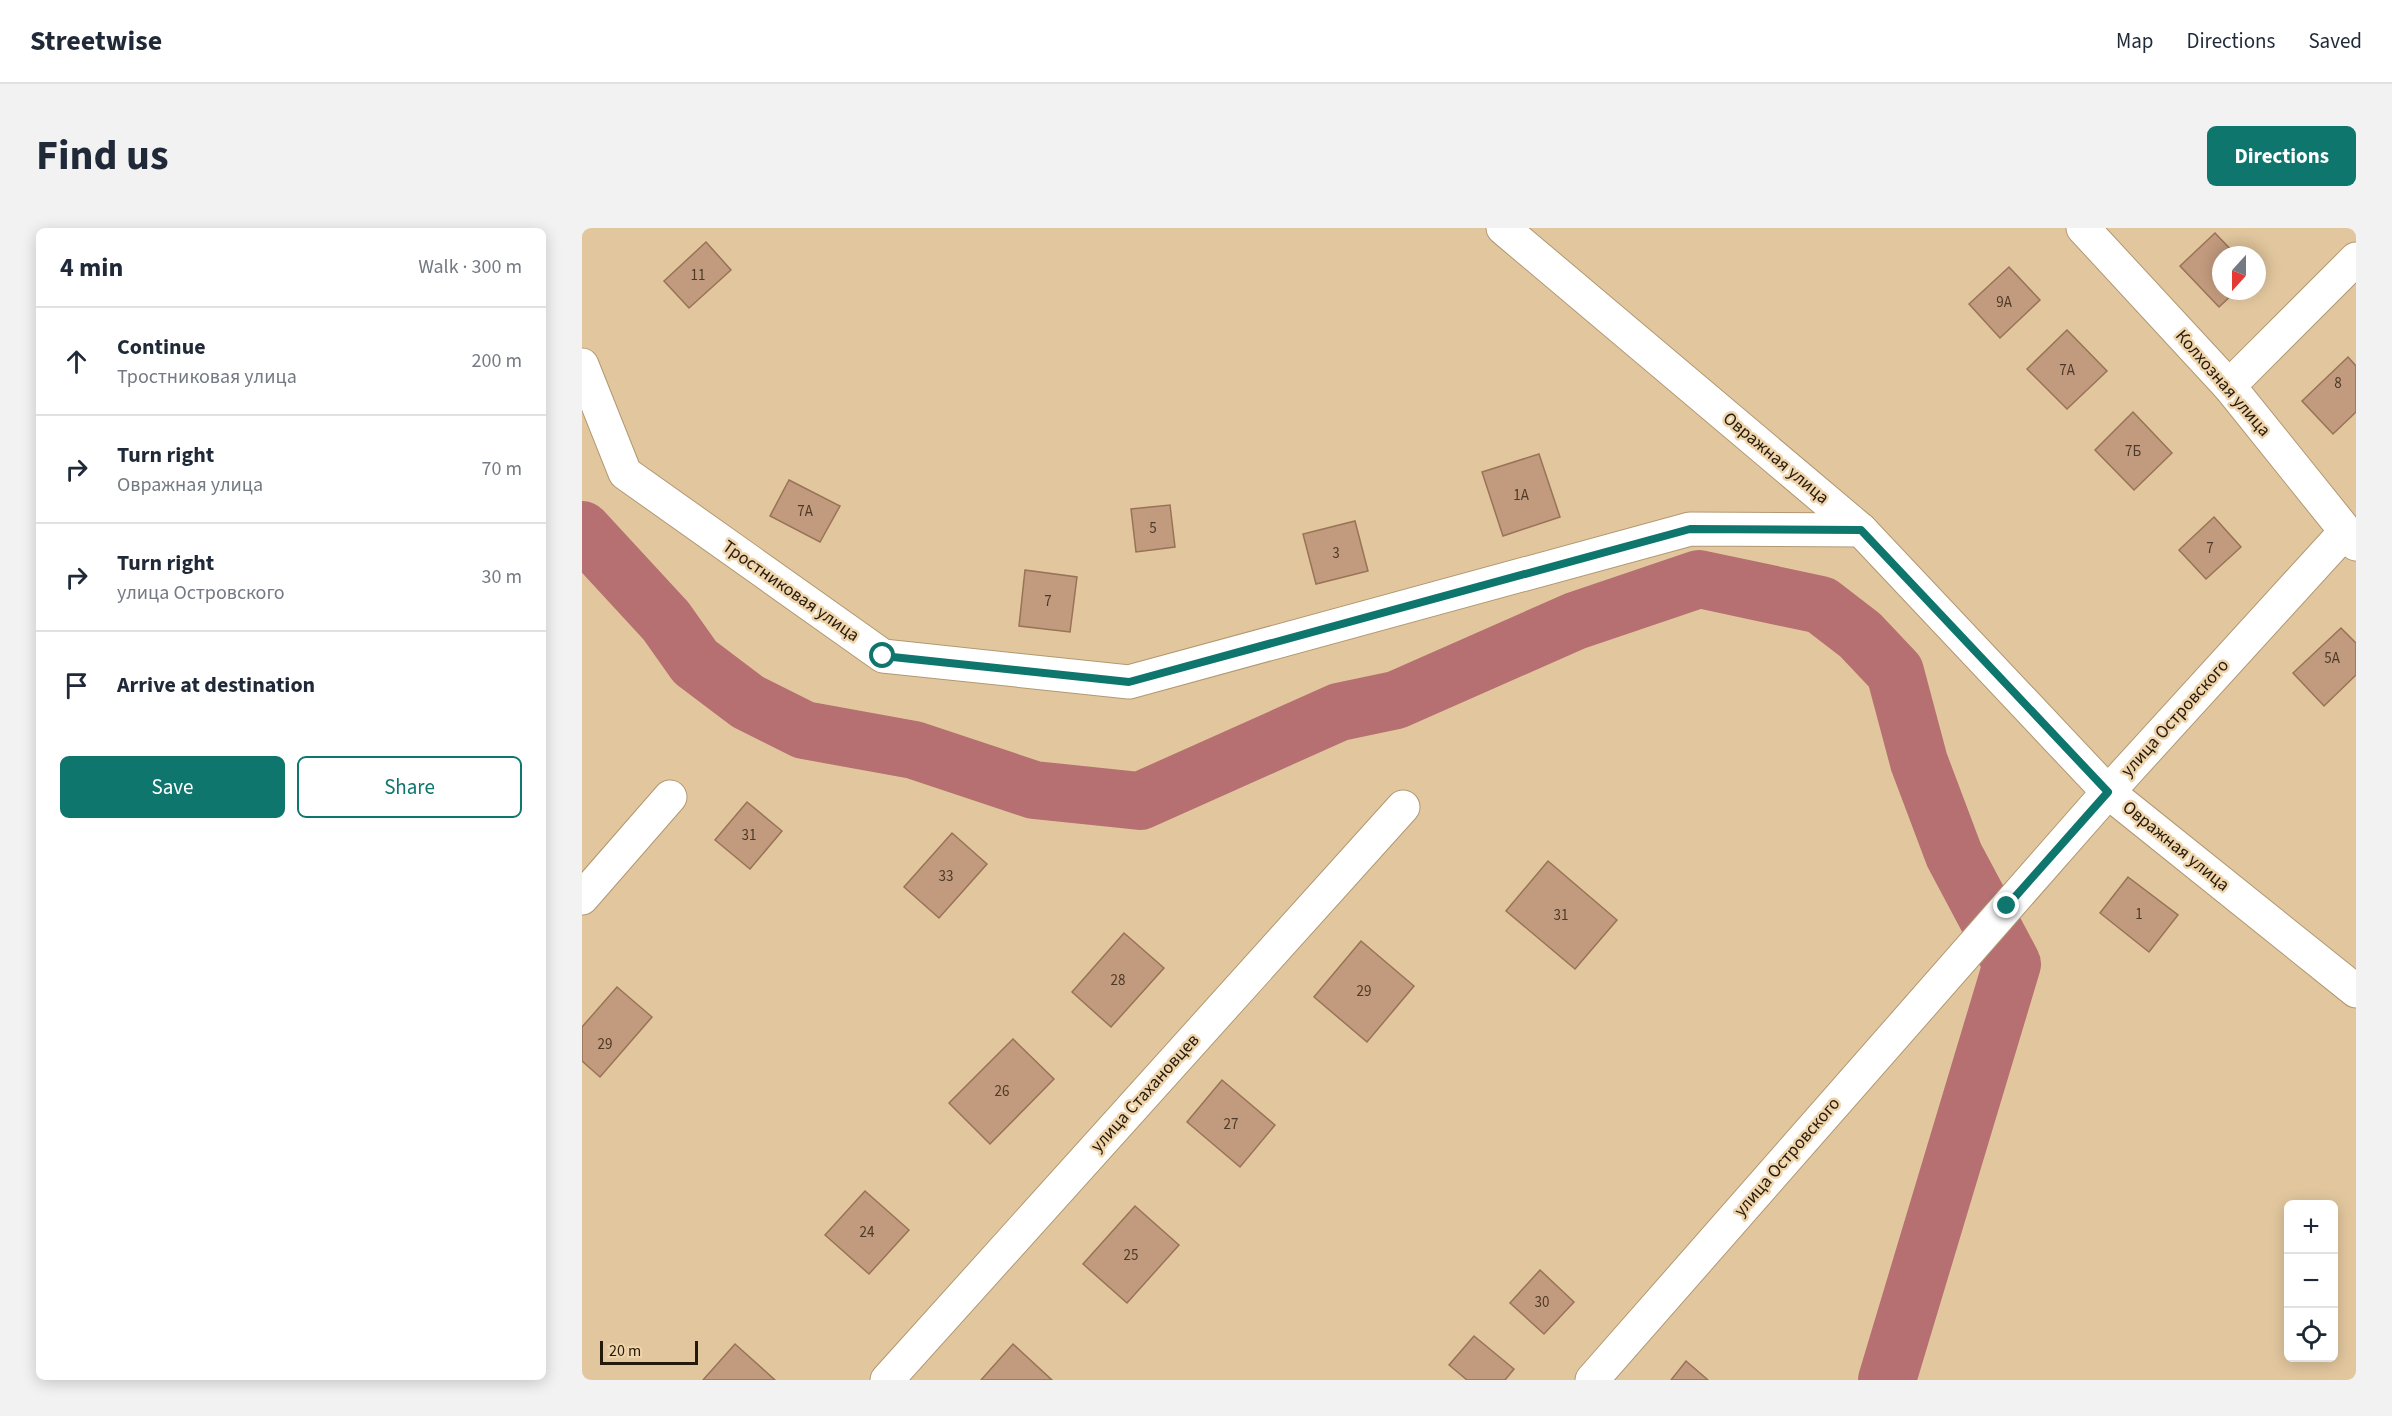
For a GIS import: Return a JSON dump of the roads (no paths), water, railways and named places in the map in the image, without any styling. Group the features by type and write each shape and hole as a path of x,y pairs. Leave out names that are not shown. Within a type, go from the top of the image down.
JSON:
{"street":[{"name":"Овражная улица","path":"1503,228 1861,530 2108,792 2356,991"},
{"name":"Колхозная улица","path":"2083,228 2229,386 2350,538"},
{"path":"2229,386 2356,259"},
{"name":"Тростниковая улица","path":"582,365 625,473 883,656 1129,682 1690,529 1861,530"},
{"name":"улица Островского","path":"1592,1380 2108,792 2350,538"},
{"path":"582,898 670,797"},
{"name":"улица Стахановцев","path":"887,1380 1403,807"}],"waterway":[{"path":"582,530 666,621 695,662 748,702 804,730 914,750 1034,790 1140,801 1339,712 1396,700 1575,621 1699,579 1821,605 1860,635 1895,672 1919,762 1954,855 2012,964 1887,1380"}]}
